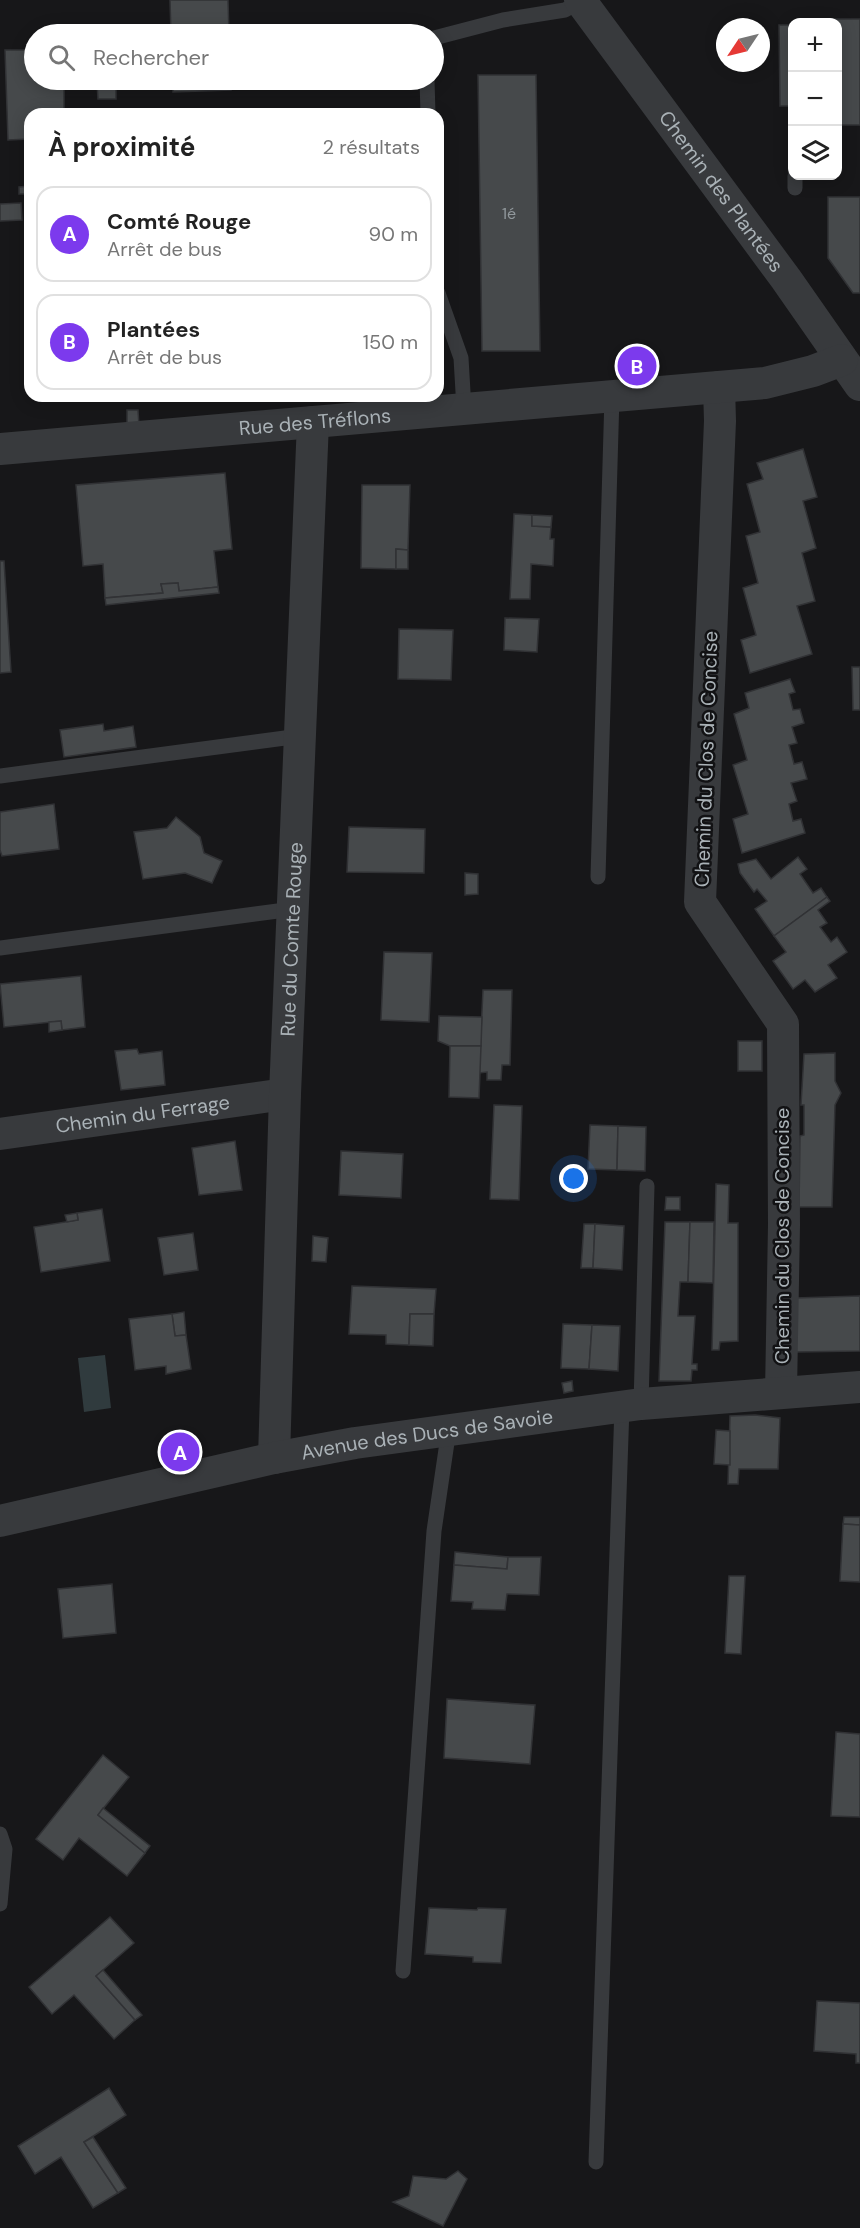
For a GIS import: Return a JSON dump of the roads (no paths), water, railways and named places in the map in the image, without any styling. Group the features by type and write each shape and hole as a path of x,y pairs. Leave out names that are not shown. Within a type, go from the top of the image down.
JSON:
{"street":[{"name":"Chemin des Plantées","path":"580,1 780,270 860,385"},
{"name":"Rue des Tréflons","path":"0,449 719,387 786,379 842,360"},
{"name":"Chemin du Clos de Concise","path":"719,387 720,421 700,902 783,1024 784,1226 781,1392"},
{"name":"Rue du Comte Rouge","path":"274,1458 285,1094 313,422"},
{"name":"Chemin du Ferrage","path":"0,1134 285,1094"},
{"name":"Avenue des Ducs de Savoie","path":"0,1521 274,1458 355,1443 631,1405 860,1387"}],"lane":[{"path":"444,35 503,20 565,10 580,1"},
{"path":"427,90 428,108"},
{"path":"444,310 461,358 464,409"},
{"path":"598,877 612,396"},
{"path":"0,776 300,736"},
{"path":"0,948 293,909"},
{"path":"596,2162 631,1405 647,1186"},
{"path":"403,1971 434,1531 449,1429"},
{"path":"0,1834 5,1849 0,1904"}],"place":[{"name":"Plantées","path":"637,366"},
{"name":"Comté Rouge","path":"180,1452"}]}
